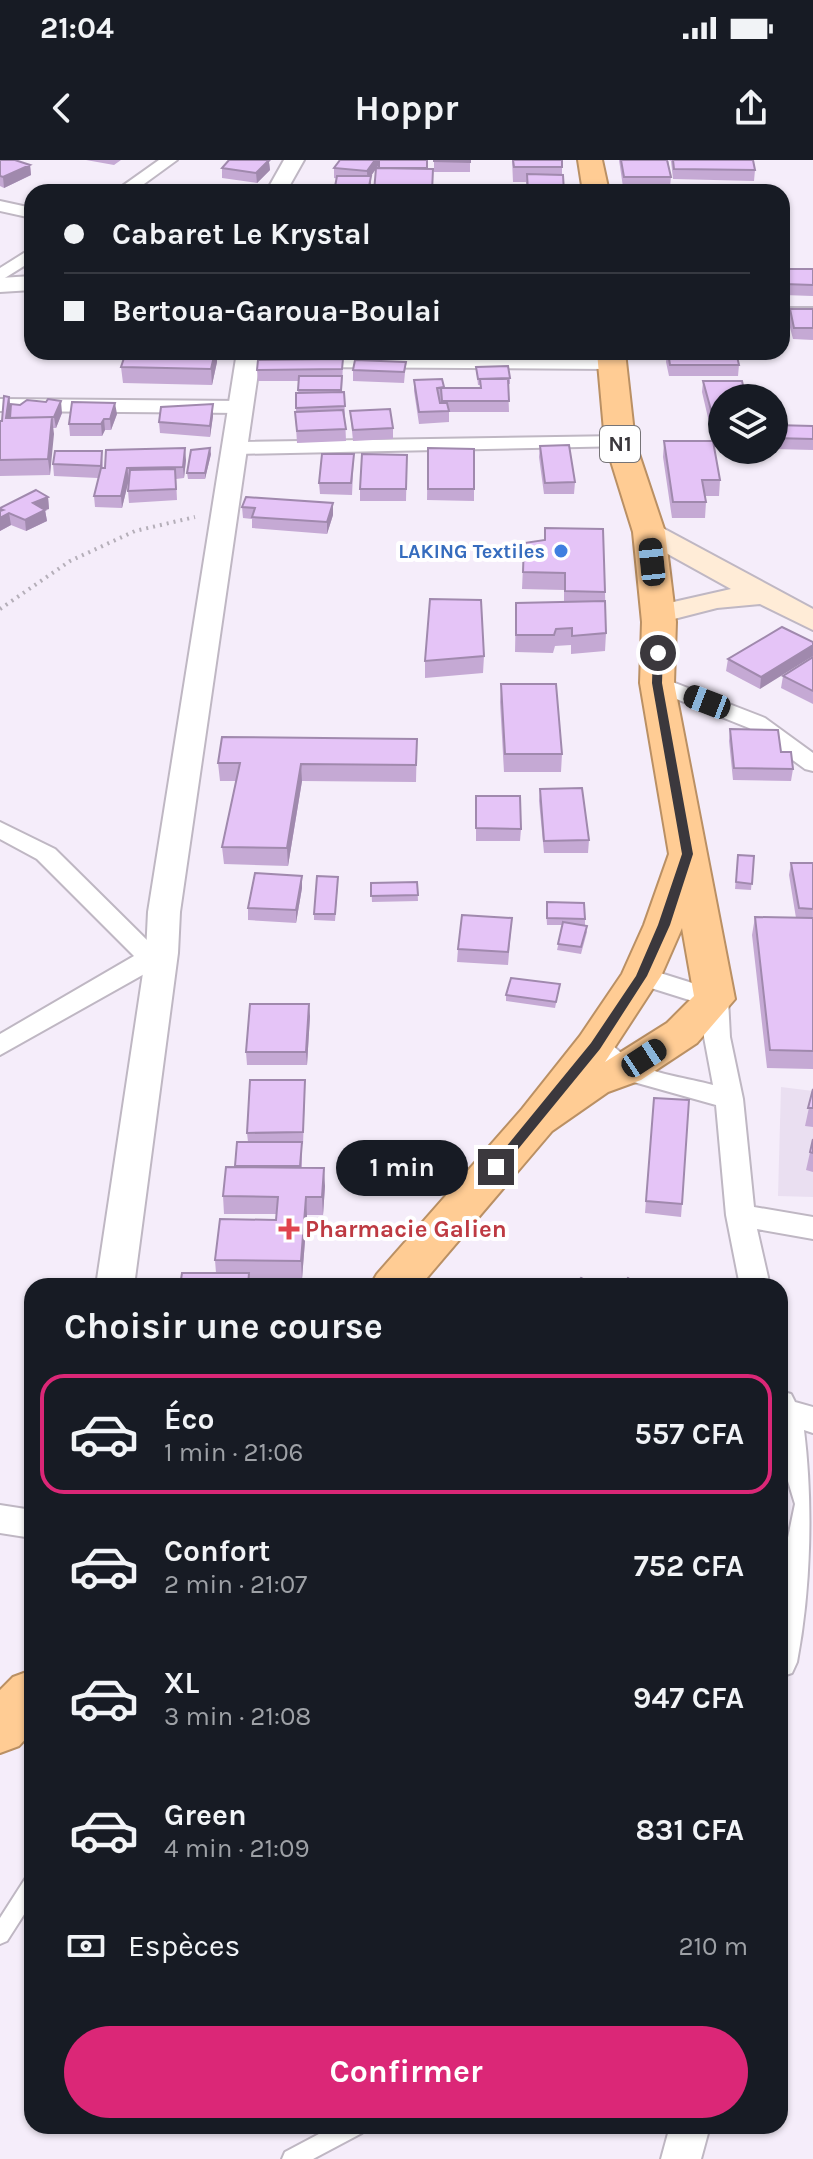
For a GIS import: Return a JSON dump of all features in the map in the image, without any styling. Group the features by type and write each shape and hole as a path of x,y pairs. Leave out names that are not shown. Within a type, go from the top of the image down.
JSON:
{"highway":[{"path":"590,160 594,184"},
{"name":"N1","path":"611,360 620,442 649,532 659,622 657,683 715,999"},
{"name":"N1","path":"610,1058 664,925 688,854"},
{"path":"400,1278 537,1120 593,1082 610,1058 682,1033 715,999"},
{"path":"0,1728 24,1702"}],"main road":[{"path":"649,532 813,621"},
{"path":"659,622 658,614 684,605 764,595"}],"street":[{"path":"134,184 169,160"},
{"path":"280,184 294,160"},
{"path":"0,206 24,211"},
{"path":"0,276 24,259"},
{"path":"0,285 24,284"},
{"path":"790,313 813,313"},
{"path":"116,1278 156,956 243,407 260,360"},
{"path":"0,405 243,407"},
{"path":"237,448 620,442"},
{"path":"657,683 757,723 813,764"},
{"path":"0,829 46,854 156,956"},
{"path":"0,1046 156,956"},
{"path":"641,976 715,999 717,1037 729,1099 740,1215 753,1278"},
{"path":"610,1058 729,1099"},
{"path":"740,1215 813,1228"},
{"path":"788,1410 813,1420"},
{"path":"788,1430 812,1508 788,1624"},
{"path":"0,1519 24,1523"},
{"path":"681,2159 688,2134"}],"lane":[{"path":"0,1935 24,1898"},
{"path":"292,2159 340,2134"}],"path":[{"path":"0,609 70,561 135,531 227,510"}],"shaded area":[{"path":"781,1087 813,1091 813,1197 778,1196"}],"building":[{"path":"0,160 15,160 30,165 3,177 0,176"},
{"path":"229,160 269,160 256,173 222,168"},
{"path":"340,160 375,160 367,171 334,168"},
{"path":"379,160 427,160 427,168 379,168"},
{"path":"470,160 470,162 434,161"},
{"path":"513,160 562,160 562,167 514,167"},
{"path":"621,160 667,160 671,177 624,177"},
{"path":"673,160 753,160 755,170 674,169"},
{"path":"376,168 433,169 432,184 375,184"},
{"path":"527,174 563,175 564,184 528,184"},
{"path":"337,176 371,176 370,184 336,184"},
{"path":"790,269 813,269 813,285 790,284"},
{"path":"790,309 813,309 813,328 794,328"},
{"path":"123,360 213,360 211,369 121,367"},
{"path":"258,360 343,360 342,369 257,370"},
{"path":"355,360 406,362 404,372 353,370"},
{"path":"669,360 738,360 739,365 670,365"},
{"path":"508,366 510,378 478,379 476,367"},
{"path":"299,376 342,376 341,390 298,390"},
{"path":"442,379 444,387 437,388 440,403 447,403 449,411 419,412 414,380"},
{"path":"480,379 508,379 509,401 442,401 441,388 481,388"},
{"path":"703,381 742,381 743,384 708,384 708,399"},
{"path":"344,392 345,406 296,408 296,393"},
{"path":"4,396 9,397 6,418 52,417 48,459 0,460 0,421"},
{"path":"48,399 61,401 54,417 10,418 11,404 20,405 27,400 46,402"},
{"path":"72,402 115,403 110,419 104,419 101,424 69,424"},
{"path":"213,404 210,426 159,422 161,407"},
{"path":"390,409 393,428 353,430 350,411"},
{"path":"343,410 346,429 297,431 295,412"},
{"path":"788,425 813,426 813,439 788,438"},
{"path":"664,441 708,441 708,464 717,464 720,480 702,480 706,502 673,502"},
{"path":"569,445 575,482 545,483 540,446"},
{"path":"185,448 183,467 127,468 121,496 94,496 101,468 105,468 106,450"},
{"path":"210,448 205,473 187,473 191,450"},
{"path":"428,448 474,449 474,489 428,489"},
{"path":"55,451 102,451 101,466 53,464"},
{"path":"322,454 354,454 351,483 319,483"},
{"path":"362,454 407,455 406,489 360,489"},
{"path":"175,469 176,489 128,491 130,470"},
{"path":"36,490 48,497 33,503 45,510 25,520 9,513 0,518 0,511 3,510 0,508"},
{"path":"246,497 333,503 327,522 252,517 255,508 242,507"},
{"path":"545,528 603,529 605,592 565,591 565,573 523,572 524,543 545,540"},
{"path":"430,599 481,600 484,656 425,661"},
{"path":"605,601 606,633 572,636 572,628 556,629 554,635 516,635 516,603"},
{"path":"782,627 813,642 813,645 761,677 728,659"},
{"path":"813,657 813,691 783,676"},
{"path":"501,684 556,684 562,754 505,754"},
{"path":"730,729 778,730 781,752 791,752 793,769 734,768"},
{"path":"222,737 417,739 416,765 301,764 287,848 222,847 240,763 218,763"},
{"path":"582,788 589,840 544,841 540,789"},
{"path":"476,796 520,796 521,829 476,828"},
{"path":"738,855 754,856 752,884 736,882"},
{"path":"791,863 813,863 813,909 799,908"},
{"path":"255,873 302,876 296,910 248,908"},
{"path":"317,876 338,877 335,914 314,914"},
{"path":"417,882 418,895 371,896 371,883"},
{"path":"547,902 584,903 585,919 547,918"},
{"path":"462,915 512,918 508,952 458,949"},
{"path":"755,917 813,918 813,1051 770,1050"},
{"path":"563,922 587,926 581,947 558,944"},
{"path":"511,978 560,984 556,1002 506,995"},
{"path":"250,1004 309,1004 306,1052 246,1052"},
{"path":"250,1080 305,1080 303,1132 247,1133"},
{"path":"813,1089 813,1108 808,1108"},
{"path":"654,1098 689,1100 682,1204 646,1201"},
{"path":"237,1142 302,1142 300,1166 235,1166"},
{"path":"226,1167 324,1168 322,1197 306,1197 301,1261 215,1260 220,1219 276,1220 278,1197 223,1196"},
{"path":"182,1273 249,1273 249,1278 181,1278"}],"place":[{"name":"LAKING Textiles","path":"561,551"},
{"name":"Pharmacie Galien","path":"289,1229"}],"route":[{"path":"496,1167 595,1046 641,976 664,925 688,854 657,683 658,653"}]}
